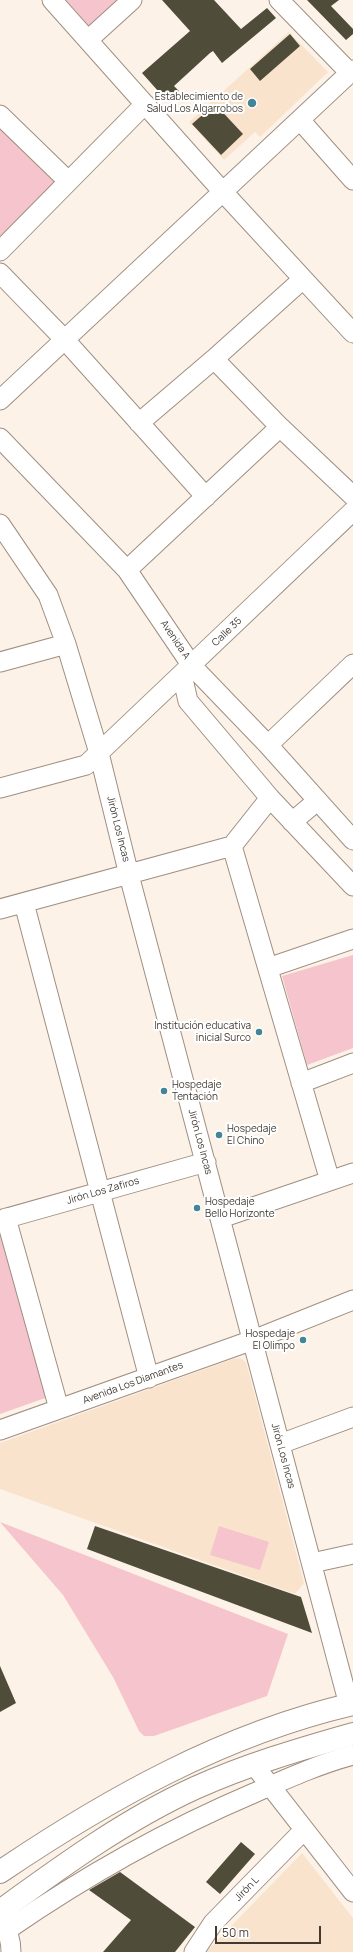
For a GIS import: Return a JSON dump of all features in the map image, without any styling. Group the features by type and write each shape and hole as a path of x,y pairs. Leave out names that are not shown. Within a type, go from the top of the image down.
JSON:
{"highway":[{"path":"0,1872 54,1836 122,1795 190,1761 300,1719 350,1695"},
{"path":"2,1920 67,1863 134,1821 195,1789 254,1765 353,1734"},
{"path":"242,1740 254,1765"}],"street":[{"path":"52,0 223,192 353,333"},
{"path":"88,40 132,0"},
{"path":"0,400 351,71 279,0"},
{"path":"0,251 144,104"},
{"path":"0,115 68,181"},
{"path":"300,120 353,180"},
{"path":"0,273 65,340 206,497"},
{"path":"139,422 214,359 303,278"},
{"path":"214,359 280,427 353,496"},
{"path":"127,570 280,427"},
{"name":"Avenida A","path":"0,438 127,570 187,670 268,745 353,840"},
{"name":"Calle 35","path":"0,788 86,765 353,510"},
{"name":"Jirón Los Incas","path":"0,524 48,595 66,644 99,753 221,1218 259,1337 280,1444 350,1695"},
{"path":"0,662 66,644"},
{"path":"268,745 352,667"},
{"path":"187,670 188,701 270,798 353,886"},
{"path":"0,909 130,875 232,846 270,798"},
{"path":"292,822 317,801"},
{"path":"232,846 330,1181"},
{"path":"24,903 101,1192 148,1378"},
{"path":"268,968 353,939"},
{"path":"301,1083 353,1063"},
{"name":"Jirón Los Zafiros","path":"3,1219 206,1162"},
{"path":"221,1218 353,1173"},
{"path":"3,1219 59,1409"},
{"path":"259,1337 353,1300"},
{"name":"Avenida Los Diamantes","path":"0,1430 259,1337"},
{"path":"280,1444 353,1417"},
{"path":"312,1563 353,1554"},
{"path":"11,1952 11,1942 2,1920 52,1898 162,1835 212,1810 310,1769 353,1755"},
{"path":"254,1765 353,1892"},
{"name":"Jirón L","path":"194,1952 213,1923 304,1830"}],"shaded area":[{"path":"66,0 119,0 89,26"},
{"name":"Establecimiento de Salud Los Algarrobos","path":"289,32 328,72 260,137 255,132 224,160 189,122"},
{"path":"0,121 58,179 0,236"},
{"path":"353,955 353,1048 307,1065 282,976"},
{"path":"2,1232 48,1397 0,1414 0,1233"},
{"path":"240,1358 246,1362 304,1583 295,1594 0,1489 0,1443 233,1359"},
{"path":"0,1522 288,1634 267,1696 154,1736 144,1736 139,1731 113,1677 63,1595"},
{"path":"219,1526 269,1542 260,1570 210,1555"},
{"path":"302,1853 353,1918 353,1952 206,1952"}],"building":[{"path":"162,0 214,0 241,29 267,8 276,18 222,63 213,51 210,53 174,86 179,91 167,101 142,73 190,31"},
{"path":"307,0 339,0 331,6 353,29 353,34 346,40"},
{"path":"290,34 300,46 260,81 250,69"},
{"path":"215,104 243,134 221,155 192,124"},
{"path":"95,1526 301,1597 312,1633 87,1549"},
{"path":"0,1666 16,1703 0,1712"},
{"path":"241,1842 255,1854 220,1894 206,1882"},
{"path":"120,1872 195,1927 175,1952 103,1952 131,1920 89,1890"}],"place":[{"name":"Establecimiento de Salud Los Algarrobos","path":"252,103"},
{"name":"Institución educativa inicial Surco","path":"259,1032"},
{"name":"Hospedaje Tentación","path":"164,1091"},
{"name":"Hospedaje El Chino","path":"219,1135"},
{"name":"Hospedaje Bello Horizonte","path":"197,1208"},
{"name":"Hospedaje El Olimpo","path":"303,1340"}]}
